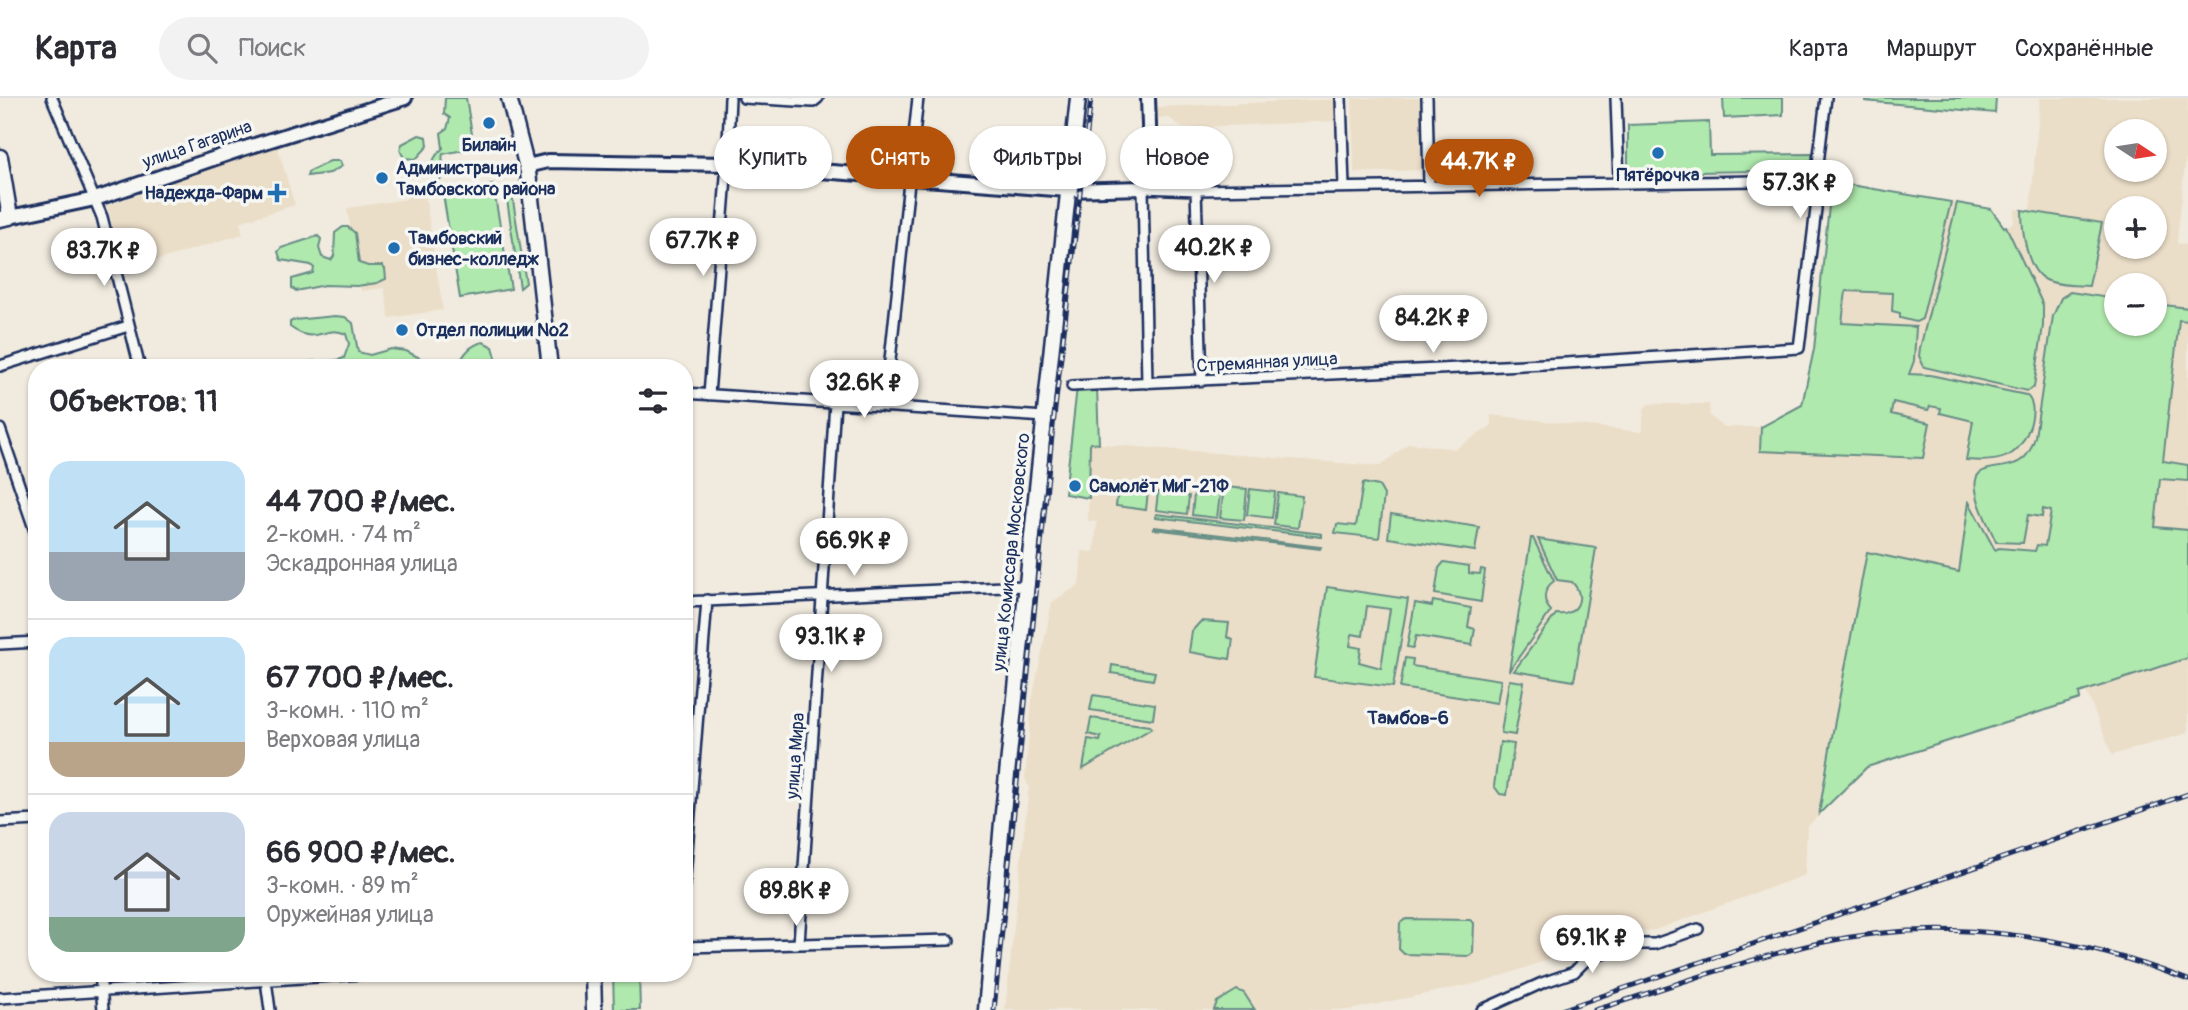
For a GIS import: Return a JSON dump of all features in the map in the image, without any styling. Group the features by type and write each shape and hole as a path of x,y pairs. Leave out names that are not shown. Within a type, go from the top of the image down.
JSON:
{"main road":[{"path":"509,98 527,166 549,359"},
{"name":"улица Комиссара Московского","path":"986,1010 1026,586 1078,98"},
{"path":"0,156 5,218"},
{"path":"593,982 594,1010"}],"street":[{"path":"52,98 102,217 137,359"},
{"name":"улица Гагарина","path":"5,218 95,199 405,98"},
{"path":"729,126 730,98"},
{"path":"744,98 813,102 818,98"},
{"path":"915,126 918,98"},
{"path":"1148,98 1149,126"},
{"path":"1341,98 1344,187"},
{"path":"1427,98 1429,185"},
{"path":"1616,98 1619,182"},
{"path":"1169,189 1816,180 1826,98"},
{"path":"527,166 548,161 714,164"},
{"name":"Стремянная улица","path":"1072,386 1619,360 1799,348 1816,209 1816,180"},
{"path":"955,183 1068,190 1120,189"},
{"path":"709,395 725,189"},
{"path":"885,407 908,189"},
{"path":"1143,189 1147,383"},
{"path":"1195,190 1202,381"},
{"path":"0,366 128,326"},
{"path":"693,394 1045,417"},
{"name":"улица Мира","path":"799,943 835,403"},
{"path":"0,429 28,511"},
{"path":"693,601 1026,586"},
{"path":"693,776 707,600"},
{"path":"0,644 28,642"},
{"path":"0,822 28,820"},
{"path":"1482,1010 1542,982 1574,972 1586,960 1619,948 1655,944 1698,929"},
{"path":"693,947 949,940"},
{"path":"100,982 103,1010"},
{"path":"0,998 210,982"},
{"path":"266,982 270,1010"}],"shaded area":[{"path":"1352,98 1422,98 1425,167 1422,170 1354,173"},
{"path":"2040,98 2188,98 2188,137 2177,243 2188,245 2188,733 2112,755 2086,691 2079,693 2080,699 1867,767 1807,827 1805,875 1655,930 1623,933 1488,981 1349,1010 1005,1010 1029,786 1025,779 1032,700 1052,602 1079,585 1082,551 1094,552 1097,522 1088,521 1090,443 1380,466 1409,443 1455,449 1491,426 1491,415 1642,432 1644,409 1648,404 1709,404 1710,416 1724,427 1763,427 1802,405 1814,349 1833,182 1991,209 2004,227 2014,223 2015,209 2030,211"},
{"path":"1337,99 1338,121 1180,126 1169,118 1157,118 1157,107"},
{"path":"277,146 295,205 240,222 243,234 136,267 125,231 115,234 107,205 171,185 173,178"},
{"name":"Тамбовский бизнес-колледж","path":"424,188 443,310 389,318 384,288 361,291 347,208 407,199 406,191"}],"green space":[{"path":"445,98 466,98 473,140 468,149 443,154 444,171 439,180 434,177 432,164 443,148 441,133 447,129 450,118 444,114"},
{"path":"1723,98 1783,98 1783,115 1724,118"},
{"path":"1865,98 1996,98 1995,113 1865,101"},
{"path":"1709,122 1710,155 1812,154 1813,170 1635,173 1628,166 1628,125"},
{"path":"419,135 427,137 428,146 416,159 404,158 400,150 402,144"},
{"path":"330,161 340,161 342,166 330,173 307,176 308,172"},
{"path":"1833,182 1951,202 1922,319 1916,322 1900,318 1900,313 1892,311 1893,293 1846,291 1842,323 1916,327 1914,361 1909,374 1930,375 2026,395 2033,408 2030,426 2022,443 2011,454 1995,460 1966,460 1973,421 1940,413 1941,408 1930,406 1928,410 1893,402 1891,414 1930,423 1923,458 1760,451 1761,427 1802,405 1814,349"},
{"path":"493,185 511,289 460,298 443,194"},
{"path":"505,186 511,188 526,283 520,288"},
{"path":"1957,203 1991,209 2004,227 2006,226 2043,305 2043,326 2034,387 2027,391 1924,367 1919,356"},
{"path":"2022,210 2102,223 2089,286 2056,283 2039,275 2026,249"},
{"path":"348,227 355,233 359,263 382,266 386,279 357,286 325,285 296,291 292,288 292,279 313,273 314,268 311,265 281,260 278,252 281,248 318,236 321,239 319,248 322,257 331,260 334,256 335,233"},
{"path":"2070,292 2104,297 2104,336 2167,336 2167,305 2188,308 2188,321 2179,320 2163,461 2188,465 2188,481 2160,479 2155,527 2188,530 2188,658 2079,693 2080,699 1867,767 1819,814 1867,552 1959,572 1969,502 1995,550 2035,551 2037,545 2045,546 2051,511 2043,509 2042,517 2028,515 2023,543 1996,542 1980,507 1975,483 1983,471 2017,462 2025,457 2031,448 2035,437 2053,316 2061,298"},
{"path":"345,317 353,323 358,352 370,355 391,349 406,351 422,359 340,359 344,358 349,344 346,334 331,331 314,335 299,333 290,327 290,322"},
{"path":"483,342 493,347 496,359 462,359 474,346"},
{"path":"1077,387 1097,387 1099,444 1090,443 1089,498 1065,494"},
{"path":"1363,483 1379,486 1384,495 1379,538 1335,533 1337,524 1356,526"},
{"path":"1195,484 1221,487 1217,518 1192,515"},
{"path":"1224,487 1247,489 1244,520 1220,518"},
{"path":"1118,488 1148,491 1146,510 1116,506"},
{"path":"1250,489 1275,492 1272,518 1247,515"},
{"path":"1158,492 1189,496 1187,514 1156,510"},
{"path":"1278,493 1302,496 1298,528 1274,525"},
{"path":"1156,514 1322,534 1322,537 1155,517"},
{"path":"1391,514 1479,527 1475,551 1388,538"},
{"path":"1154,527 1321,547 1153,529"},
{"path":"1531,538 1554,581 1545,595 1551,611 1509,671"},
{"path":"1538,539 1596,548 1574,681 1514,671 1556,614 1574,609 1579,600 1579,594 1572,582 1557,580"},
{"path":"1444,562 1469,566 1469,573 1480,574 1481,569 1485,570 1481,602 1435,594 1439,568"},
{"path":"1327,587 1408,599 1393,687 1314,677","holes":["1367,606 1390,609 1381,668 1359,662 1361,648 1350,646 1352,634 1363,636"]},
{"path":"1433,601 1471,608 1468,627 1475,629 1472,645 1416,636 1413,648 1407,647 1415,603 1432,606"},
{"path":"1201,621 1229,623 1227,637 1233,639 1230,659 1189,652 1192,631"},
{"path":"1405,658 1413,659 1412,666 1501,680 1497,703 1400,688"},
{"path":"1112,665 1155,672 1153,680 1111,673"},
{"path":"1509,680 1524,682 1515,735 1501,733"},
{"path":"1093,695 1155,704 1153,719 1090,710"},
{"path":"1091,718 1152,728 1083,769 1088,739 1100,741 1101,737 1088,734"},
{"path":"1500,742 1514,744 1507,795 1500,794 1494,786"},
{"path":"1406,919 1470,920 1474,923 1473,953 1469,956 1404,954 1399,949 1400,923"},
{"path":"613,982 639,982 640,1010 614,1010"},
{"path":"1237,990 1244,993 1255,1010 1214,1010 1217,1002"}],"railway":[{"path":"994,1010 1053,426 1091,98"},
{"path":"1561,1010 2188,794"},
{"path":"1595,1010 1734,966 1819,943 1913,931 2006,934 2053,941 2144,964 2188,980"}],"place":[{"name":"Билайн","path":"489,123"},
{"name":"Пятёрочка","path":"1658,153"},
{"name":"Администрация Тамбовского района","path":"382,178"},
{"name":"Надежда-Фарм","path":"277,193"},
{"name":"Тамбовский бизнес-колледж","path":"394,248"},
{"name":"Отдел полиции №2","path":"402,330"},
{"name":"Самолёт МиГ-21Ф","path":"1075,486"}],"district":[{"name":"Тамбов-6","path":"1408,717"}]}
